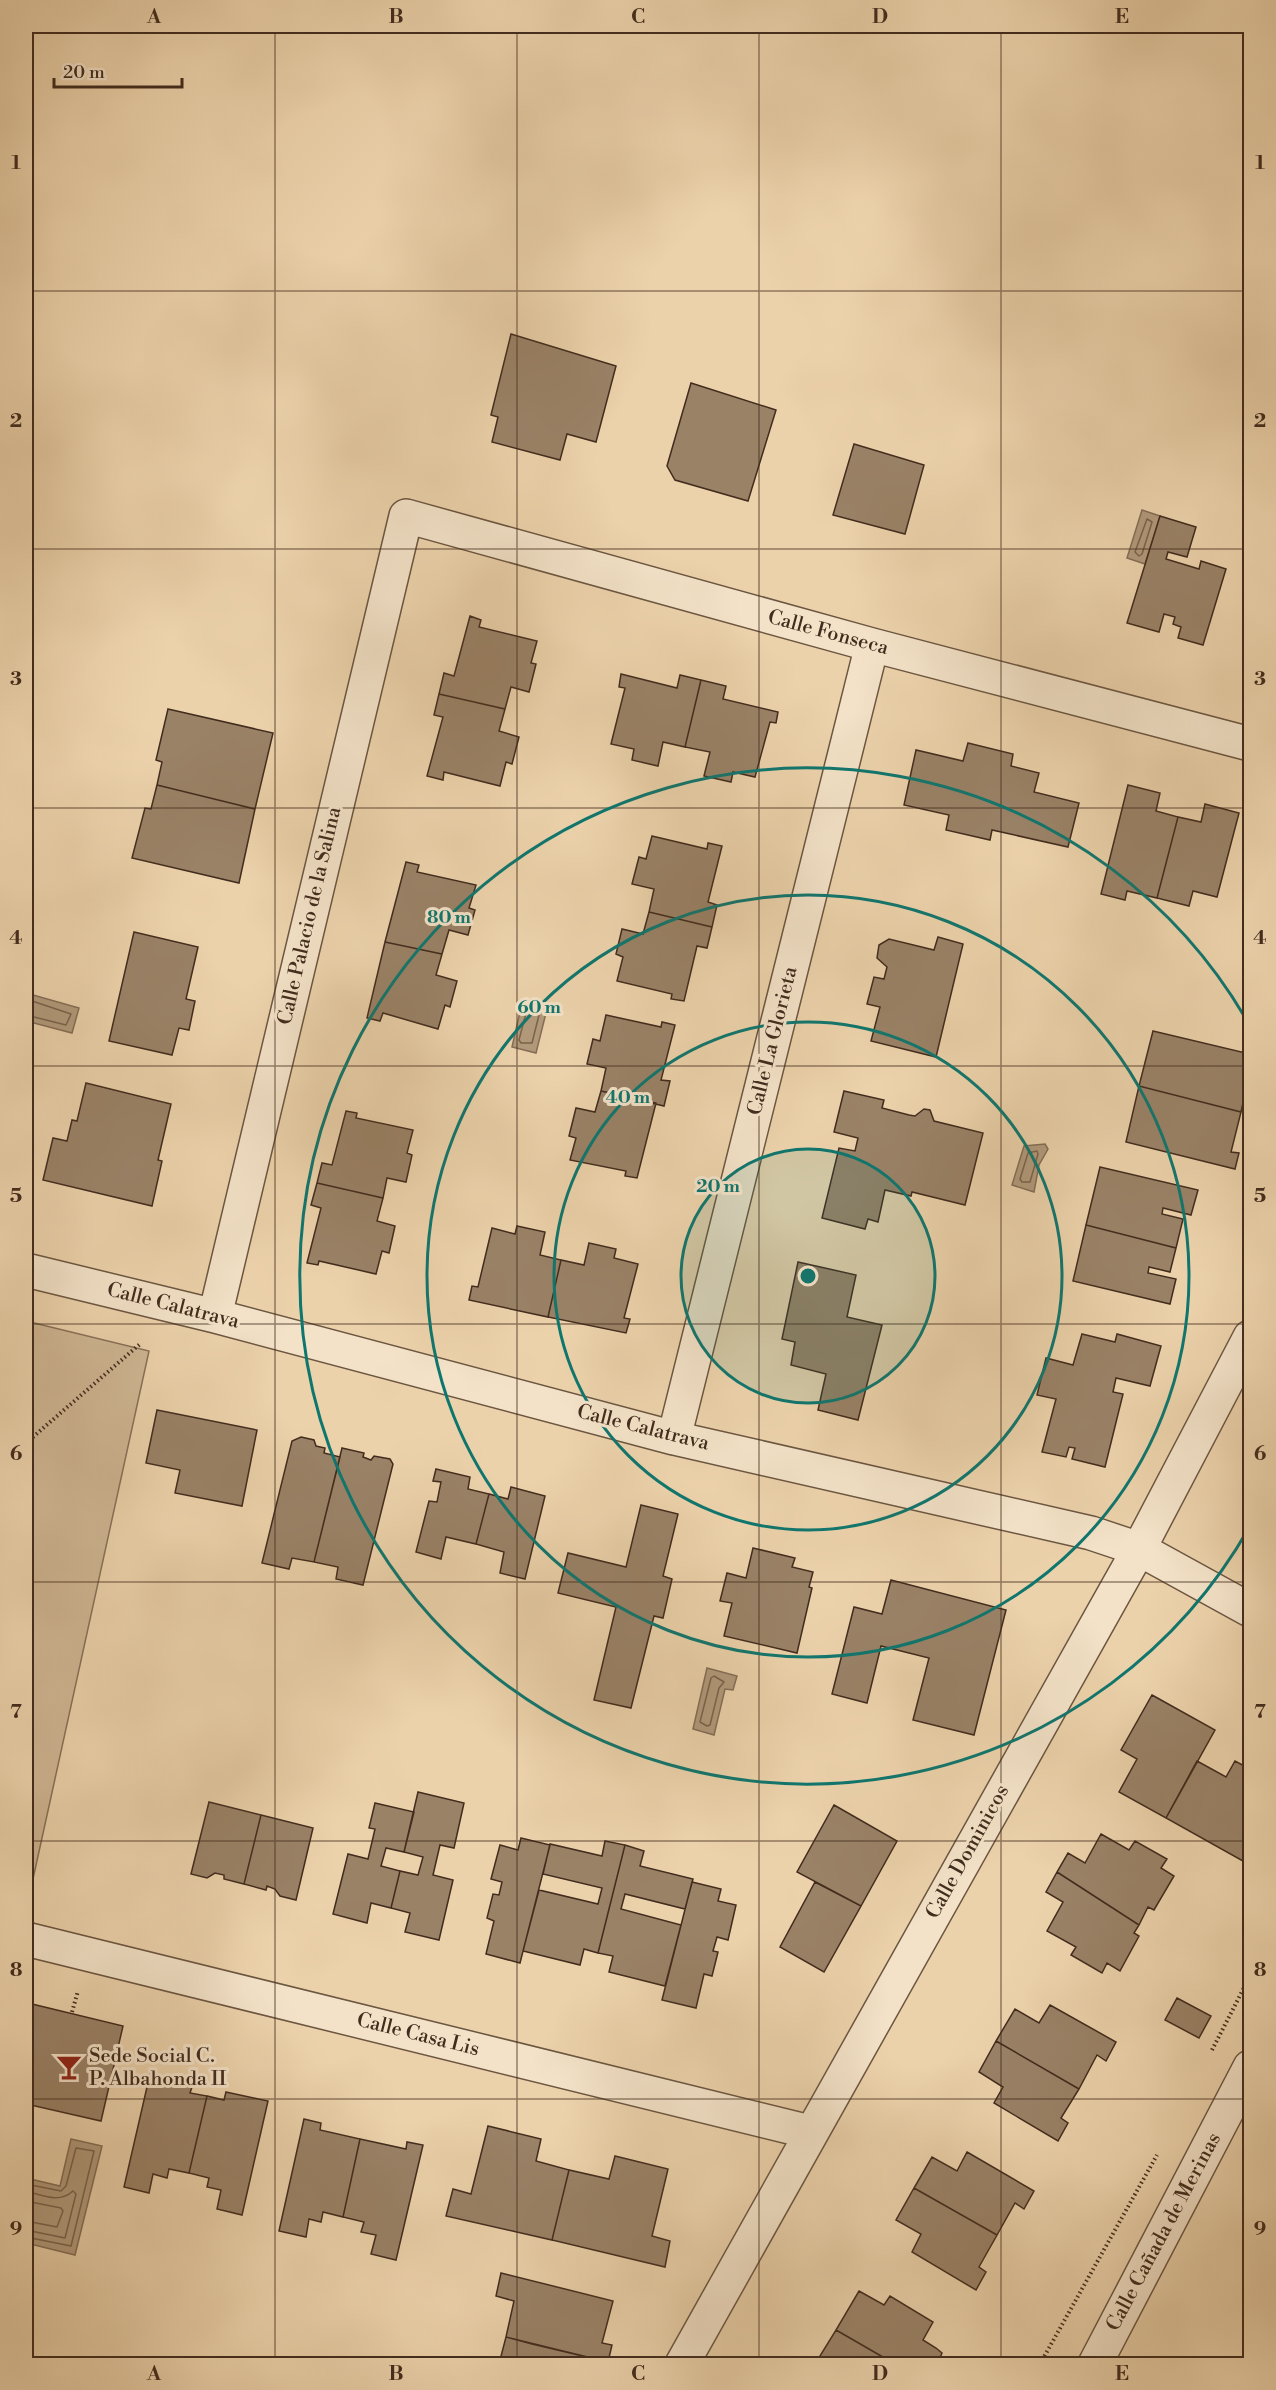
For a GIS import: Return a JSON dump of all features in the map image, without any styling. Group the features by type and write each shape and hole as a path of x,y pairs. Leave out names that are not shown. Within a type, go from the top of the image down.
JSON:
{"street":[{"name":"Calle Fonseca","path":"406,516 872,645 1251,744"},
{"name":"Calle Palacio de la Salina","path":"215,1316 406,516"},
{"name":"Calle La Glorieta","path":"674,1438 872,645"},
{"name":"Calle Calatrava","path":"26,1270 215,1316 674,1438 1091,1533 1139,1549 1251,1610"},
{"name":"Calle Dominicos","path":"682,2364 810,2132 1139,1549 1251,1337"},
{"name":"Calle Casa Lis","path":"26,1939 810,2132"},
{"name":"Calle Cañada de Merinas","path":"1095,2364 1251,2067"}],"path":[{"path":"26,1443 140,1344"},
{"path":"1207,2058 1251,1976"},
{"path":"72,2012 81,1982"},
{"path":"1040,2364 1159,2151"}],"shaded area":[{"path":"26,1321 149,1351 31,1888 26,1887"}],"water":[{"path":"1142,510 1160,516 1145,564 1127,558"},
{"path":"26,993 79,1008 72,1033 26,1021"},
{"path":"531,1001 536,1001 540,1008 547,1009 536,1053 512,1047 522,1003 529,1005"},
{"path":"1045,1144 1048,1149 1039,1165 1034,1192 1012,1185 1024,1146"},
{"path":"707,1668 737,1676 733,1690 725,1689 714,1735 693,1729"},
{"path":"71,2139 102,2146 75,2255 26,2243 26,2178 60,2186"}],"building":[{"path":"511,334 616,366 596,442 567,434 560,460 492,442 498,417 491,415"},
{"path":"691,383 776,410 748,501 675,480 667,466"},
{"path":"854,444 924,465 905,534 833,515"},
{"path":"1160,516 1196,527 1187,557 1168,552 1166,559 1199,569 1201,561 1226,569 1203,645 1178,638 1181,627 1173,624 1175,617 1164,614 1159,632 1127,623"},
{"path":"470,616 481,620 479,627 537,641 531,663 536,664 529,692 511,687 505,709 439,694 444,673 454,676"},
{"path":"621,674 677,688 680,675 701,680 685,747 663,742 658,766 632,760 634,749 611,744 625,688 619,687"},
{"path":"701,680 726,686 723,699 778,712 776,723 770,722 755,777 733,772 731,782 704,776 710,752 685,747"},
{"path":"439,694 505,709 499,731 519,737 512,764 506,762 500,786 444,772 443,780 427,776 443,717 434,715"},
{"path":"168,709 273,733 255,809 157,785 162,762 156,760"},
{"path":"968,743 1013,754 1011,766 1039,773 1034,792 1079,803 1068,847 992,830 990,840 946,830 949,815 904,805 916,750 963,761"},
{"path":"157,785 255,809 239,883 132,858 145,808 151,809"},
{"path":"1128,785 1160,793 1156,811 1178,817 1157,898 1127,891 1125,900 1101,894"},
{"path":"1205,804 1239,813 1217,897 1193,891 1189,906 1157,898 1178,817 1201,822"},
{"path":"652,836 707,849 708,843 722,846 708,902 717,905 712,927 649,912 654,889 632,884 639,857 646,859"},
{"path":"406,862 419,865 417,872 476,885 469,908 475,910 468,935 449,930 442,954 385,942"},
{"path":"649,912 712,927 707,948 697,946 684,1001 671,999 672,994 617,981 623,957 616,954 622,929 643,934"},
{"path":"134,932 198,947 186,999 195,1001 189,1030 179,1028 172,1055 109,1041"},
{"path":"938,937 963,944 936,1057 871,1041 880,1007 867,1004 874,977 884,979 887,967 877,958 879,945 889,939 934,950"},
{"path":"385,942 442,954 436,975 457,981 450,1007 445,1005 438,1029 383,1013 380,1021 367,1018"},
{"path":"606,1015 661,1027 662,1022 675,1025 661,1080 670,1081 664,1106 601,1091 606,1068 587,1064 593,1039 600,1041"},
{"path":"1153,1031 1250,1054 1250,1071 1241,1112 1139,1086"},
{"path":"86,1083 171,1104 158,1160 162,1161 152,1206 43,1180 53,1138 67,1141 72,1120 77,1121"},
{"path":"1139,1086 1241,1112 1231,1152 1239,1153 1235,1169 1126,1142"},
{"path":"601,1091 656,1103 637,1178 625,1176 626,1171 570,1160 576,1138 569,1136 576,1108 595,1112"},
{"path":"844,1091 884,1100 882,1108 909,1115 915,1116 924,1109 930,1110 934,1121 983,1133 965,1205 912,1192 911,1196 885,1190 878,1222 868,1219 865,1229 822,1218 839,1148 855,1151 858,1138 834,1132"},
{"path":"346,1111 357,1113 356,1118 413,1130 407,1153 412,1155 406,1182 387,1178 383,1198 317,1183 322,1163 332,1165"},
{"path":"1100,1167 1198,1190 1191,1215 1163,1208 1162,1214 1183,1219 1176,1248 1086,1225"},
{"path":"317,1183 383,1198 377,1221 395,1226 389,1253 382,1251 376,1274 319,1261 318,1265 307,1263 321,1208 311,1205"},
{"path":"1086,1225 1176,1248 1170,1272 1149,1267 1148,1273 1176,1279 1170,1304 1073,1281"},
{"path":"517,1226 545,1232 540,1255 561,1260 548,1317 469,1300 472,1286 478,1287 492,1228 515,1234"},
{"path":"589,1243 616,1249 614,1258 638,1264 624,1318 630,1319 626,1333 548,1317 561,1260 584,1265"},
{"path":"798,1262 856,1275 847,1317 882,1325 858,1420 818,1410 826,1374 791,1365 795,1342 782,1339"},
{"path":"1082,1334 1115,1342 1117,1334 1161,1346 1150,1386 1116,1378 1113,1392 1123,1394 1105,1467 1072,1459 1075,1448 1069,1447 1066,1457 1042,1452 1056,1399 1037,1395 1046,1358 1073,1365"},
{"path":"157,1410 257,1430 242,1506 175,1493 180,1470 146,1463"},
{"path":"301,1437 314,1440 316,1446 325,1448 324,1453 340,1457 314,1562 292,1558 289,1569 262,1563 292,1441"},
{"path":"342,1448 364,1453 363,1457 371,1460 374,1456 390,1459 393,1464 363,1585 336,1579 338,1567 314,1562"},
{"path":"436,1469 470,1477 468,1489 489,1494 476,1544 446,1537 441,1559 416,1552 429,1501 437,1502 441,1482 433,1481"},
{"path":"511,1487 545,1496 525,1579 500,1573 504,1552 476,1544 489,1494 508,1499"},
{"path":"641,1505 678,1514 663,1576 672,1579 663,1618 654,1616 631,1708 594,1700 616,1607 558,1593 568,1553 626,1567"},
{"path":"753,1548 795,1558 792,1567 813,1572 809,1587 812,1588 797,1653 724,1636 732,1603 720,1601 727,1573 746,1578"},
{"path":"891,1580 1006,1610 974,1735 913,1720 929,1658 881,1646 867,1703 832,1694 854,1607 882,1614"},
{"path":"1152,1695 1215,1730 1166,1818 1119,1792 1137,1759 1121,1750"},
{"path":"1197,1761 1226,1777 1235,1761 1250,1769 1250,1865 1166,1818"},
{"path":"418,1792 464,1803 454,1848 440,1845 433,1875 453,1880 439,1940 405,1932 410,1913 391,1908 400,1871 418,1875 423,1857 404,1852"},
{"path":"209,1802 261,1815 244,1884 224,1879 224,1875 215,1873 207,1878 191,1874"},
{"path":"375,1803 414,1812 404,1852 386,1848 381,1866 400,1871 391,1908 371,1903 367,1923 333,1914 348,1854 368,1859 375,1829 369,1828"},
{"path":"834,1805 897,1841 861,1906 797,1872"},
{"path":"261,1815 313,1828 296,1900 280,1896 275,1889 267,1886 266,1890 244,1884"},
{"path":"1101,1834 1129,1850 1135,1841 1167,1859 1161,1868 1174,1876 1154,1910 1148,1907 1139,1925 1057,1872 1068,1853 1085,1863"},
{"path":"521,1838 550,1845 520,1963 486,1954 494,1921 487,1918 493,1894 499,1895 502,1882 491,1879 500,1845 518,1850"},
{"path":"605,1841 625,1845 598,1953 584,1949 580,1965 523,1951 539,1890 598,1904 602,1888 543,1874 550,1844 602,1856"},
{"path":"625,1845 644,1851 640,1866 693,1879 685,1909 625,1894 621,1909 681,1925 665,1986 609,1972 613,1956 598,1953"},
{"path":"1057,1872 1139,1925 1134,1933 1139,1936 1120,1971 1107,1963 1102,1973 1071,1955 1076,1947 1047,1931 1063,1902 1046,1892"},
{"path":"692,1882 721,1889 718,1901 736,1905 728,1940 717,1937 713,1951 718,1952 712,1976 704,1974 696,2008 662,2000"},
{"path":"815,1882 861,1906 824,1972 780,1947"},
{"path":"1177,1998 1211,2016 1199,2038 1165,2020"},
{"name":"Sede Social C. P. Albahonda II","path":"32,2004 123,2026 101,2121 26,2104 26,2030"},
{"path":"1050,2005 1116,2042 1106,2061 1097,2055 1079,2089 996,2041 1015,2009 1039,2023"},
{"path":"996,2041 1079,2089 1061,2118 1068,2123 1058,2141 994,2103 1003,2087 979,2072"},
{"path":"150,2074 193,2084 190,2093 207,2096 189,2173 169,2169 167,2178 153,2174 149,2193 124,2187"},
{"path":"226,2092 268,2101 242,2215 217,2209 221,2190 207,2187 209,2178 189,2173 207,2096 224,2100"},
{"path":"304,2119 321,2123 320,2130 360,2139 343,2217 323,2212 321,2222 309,2219 306,2237 279,2231"},
{"path":"488,2126 541,2139 536,2161 569,2170 552,2240 446,2216 453,2189 471,2194"},
{"path":"360,2139 406,2149 407,2142 423,2145 396,2260 371,2254 376,2235 361,2232 364,2222 343,2217"},
{"path":"967,2152 1034,2191 1024,2209 1015,2203 997,2235 914,2188 932,2157 957,2171"},
{"path":"615,2156 668,2169 652,2236 670,2241 665,2267 552,2240 569,2170 609,2179"},
{"path":"914,2188 997,2235 979,2267 986,2272 976,2290 912,2252 921,2234 896,2220"},
{"path":"501,2273 613,2301 602,2343 612,2345 608,2362 506,2337 514,2301 496,2296"},
{"path":"859,2291 884,2305 890,2296 933,2322 923,2340 942,2353 940,2358 950,2364 895,2364 836,2330"},
{"path":"836,2330 895,2364 815,2364"},
{"path":"506,2337 608,2362 607,2364 499,2364"}],"place":[{"name":"Sede Social C. P. Albahonda II","path":"69,2067"}]}
